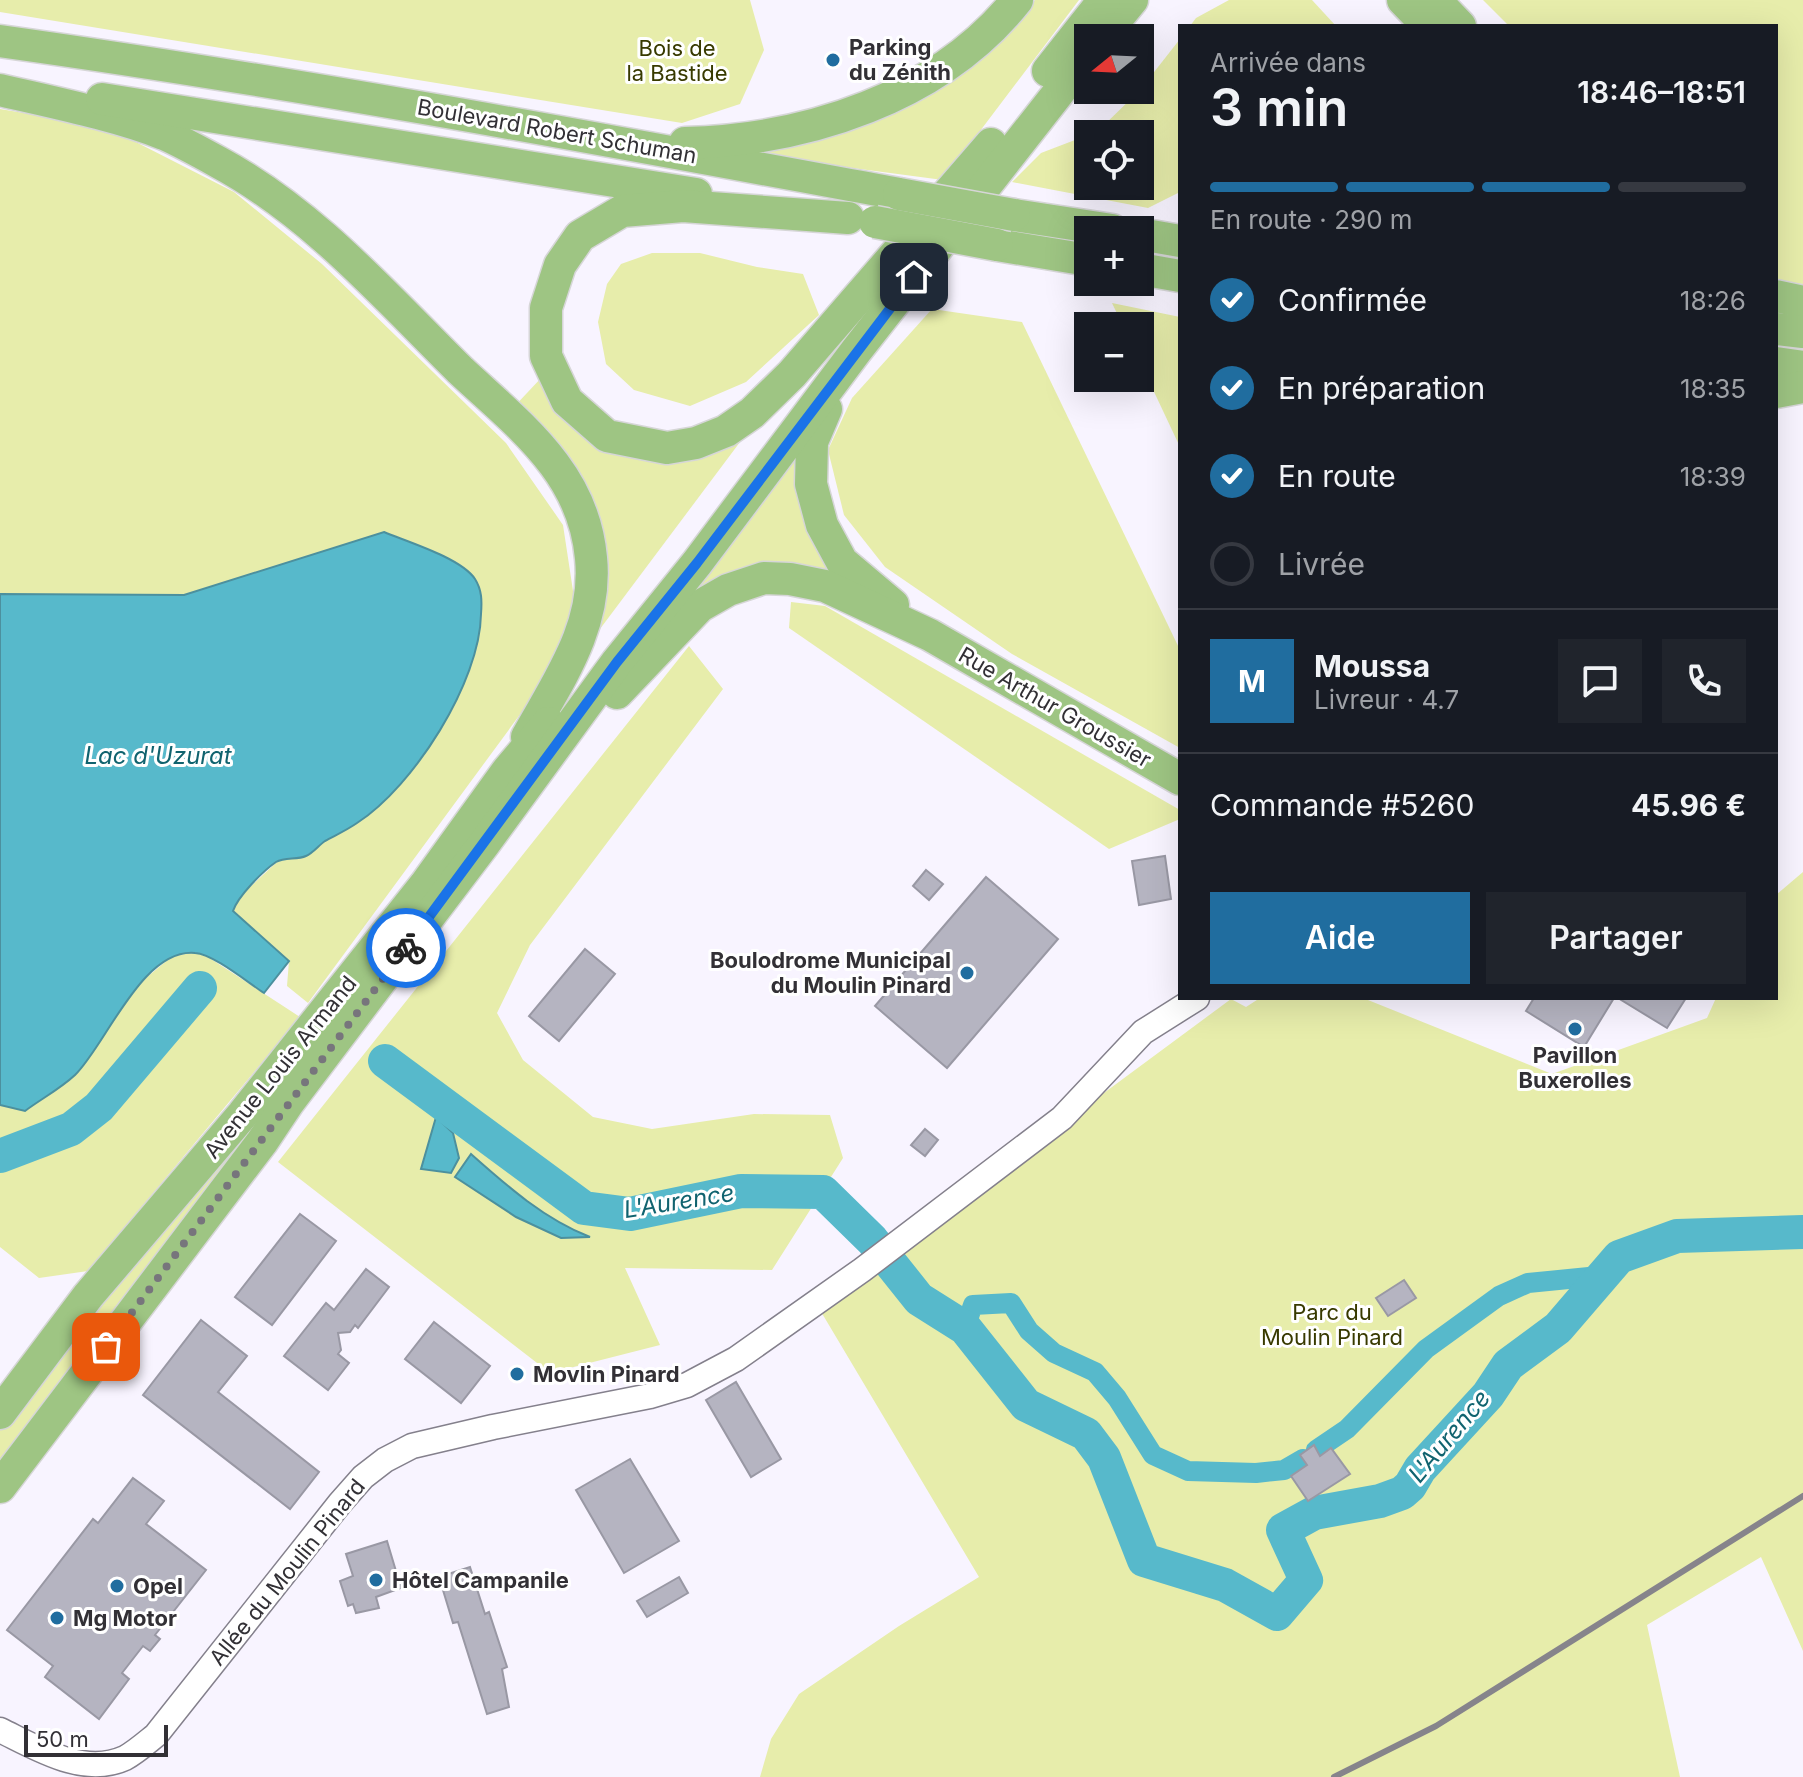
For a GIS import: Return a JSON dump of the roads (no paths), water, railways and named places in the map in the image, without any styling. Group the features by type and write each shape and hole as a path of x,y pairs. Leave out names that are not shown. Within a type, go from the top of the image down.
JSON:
{"main road":[{"path":"534,126 687,143 761,137 837,119 908,88 963,52 1017,0"},
{"path":"862,220 683,206 622,211 580,236 560,265 546,308 546,356 567,401 607,436 667,448 696,443 726,431 752,413 792,374 991,144 1104,0"},
{"path":"1112,24 1132,0"},
{"path":"1403,0 1426,24"},
{"path":"1435,0 1458,24"},
{"name":"Boulevard Robert Schuman","path":"0,41 204,69 1074,224"},
{"path":"930,635 842,562 822,525 811,484 812,442 829,401 856,351 1074,73"},
{"name":"Boulevard Robert Schuman","path":"0,82 862,220 1074,258"},
{"path":"0,90 163,134 278,198 330,241 554,463 574,496 586,528 591,561 590,592 585,625 574,652 508,770"},
{"name":"Avenue Louis Armand","path":"0,1413 88,1296 193,1175 425,885 508,770 573,693 815,380 991,144"},
{"path":"1154,236 1178,241"},
{"path":"1154,271 1178,276"},
{"path":"1778,296 1803,302"},
{"path":"1778,329 1803,332"},
{"name":"Avenue Louis Armand","path":"6,1479 262,1142 617,662 697,563 856,351"},
{"path":"1778,363 1803,367"},
{"path":"1778,392 1803,387"},
{"path":"484,844 648,659 700,606 728,590 764,578 825,586 930,635"},
{"name":"Rue Arthur Groussier","path":"930,635 1178,778"}],"street":[{"name":"Allée du Moulin Pinard","path":"0,1730 68,1764 94,1767 123,1760 156,1735 340,1503 363,1477 385,1460 412,1446 650,1396 687,1385 736,1359 862,1270 1062,1118 1143,1032 1194,1000"},
{"path":"0,1506 7,1497 6,1479"}],"water":[{"name":"Lac d'Uzurat","path":"384,532 458,564 475,579 481,600 478,641 469,670 440,730 400,784 379,806 309,855 276,862 240,898 233,911 289,961 264,993 211,958 195,953 176,956 158,966 142,981 75,1075 25,1111 0,1105 0,594 184,595"},
{"path":"436,1117 453,1133 459,1158 451,1173 421,1169"},
{"path":"471,1154 512,1190 542,1211 590,1237 561,1238 516,1217 455,1177"}],"waterway":[{"name":"L'Aurence","path":"0,1156 71,1129 99,1107 200,988"},
{"name":"L'Aurence","path":"385,1061 584,1208 630,1214 741,1191 823,1192 872,1240 919,1299 965,1328 1026,1405 1086,1434 1104,1458 1144,1560 1225,1585 1277,1614 1306,1580 1283,1530 1314,1513 1380,1501 1402,1493 1488,1395 1508,1365 1558,1328 1619,1257 1677,1236 1803,1232"},
{"name":"L'Aurence","path":"1316,1450 1347,1429 1426,1349 1499,1296 1528,1283 1599,1276"},
{"name":"L'Aurence","path":"965,1328 973,1305 1011,1303 1029,1331 1054,1353 1095,1372 1117,1398 1153,1455 1188,1471 1256,1473 1284,1470 1303,1459"}],"railway":[{"path":"1334,1777 1436,1726 1803,1496"}],"place":[{"name":"Parking du Zénith","path":"833,60"},
{"name":"Boulodrome Municipal du Moulin Pinard","path":"967,973"},
{"name":"Pavillon Buxerolles","path":"1575,1029"},
{"name":"Movlin Pinard","path":"517,1374"},
{"name":"Hôtel Campanile","path":"376,1580"},
{"name":"Opel","path":"117,1586"},
{"name":"Mg Motor","path":"57,1618"}],"park label":[{"name":"Bois de la Bastide","path":"677,60"},
{"name":"Parc du Moulin Pinard","path":"1332,1324"}]}
